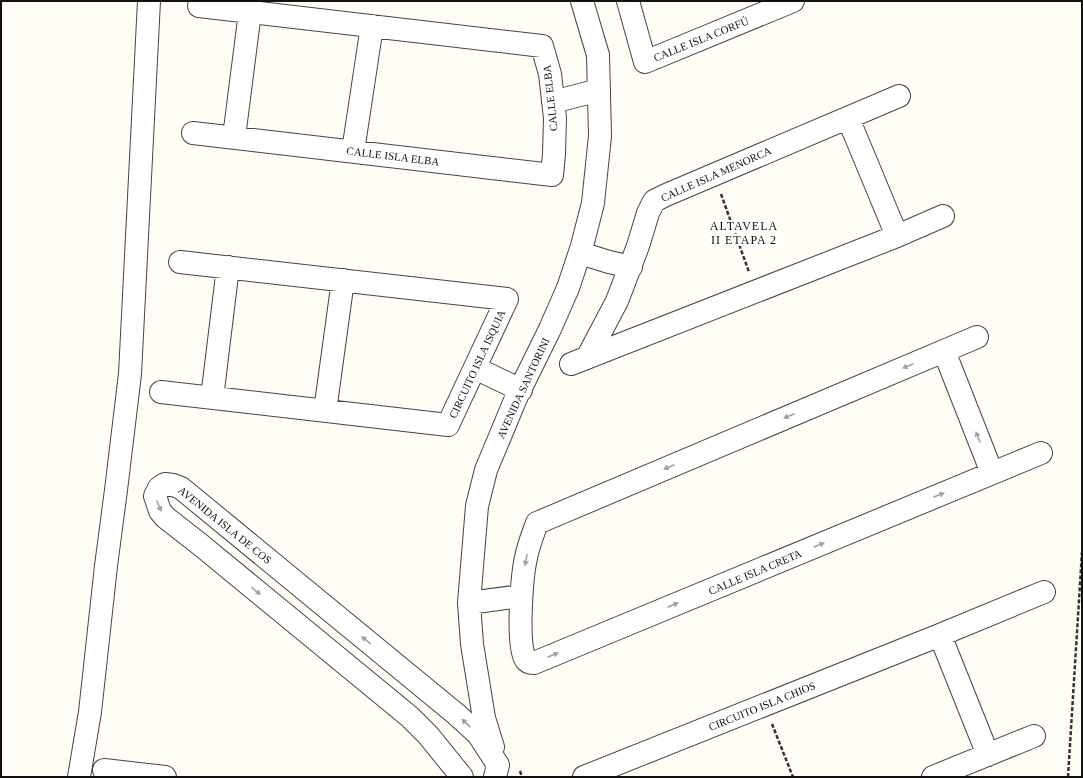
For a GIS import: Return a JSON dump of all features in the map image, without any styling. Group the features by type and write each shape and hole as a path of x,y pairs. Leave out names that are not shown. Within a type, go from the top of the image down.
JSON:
{"street":[{"path":"80,777 90,712 116,490 121,373 149,1"},
{"name":"CALLE ISLA CORFÚ","path":"628,1 645,62 793,1"},
{"name":"AVENIDA SANTORINI","path":"499,773 484,718 472,644 469,603 477,506 486,470 565,295 580,253 593,203 600,136 600,90 598,55 585,2"},
{"path":"199,6 372,26 353,151"},
{"path":"234,137 250,12"},
{"name":"CALLE ELBA","path":"372,26 542,46 550,74 555,118 552,175"},
{"path":"553,102 600,90"},
{"name":"CALLE ISLA MENORCA","path":"899,96 654,201 648,212 631,267 617,301 579,361 897,236 943,216"},
{"path":"848,118 897,236"},
{"name":"CALLE ISLA ELBA","path":"193,133 552,175"},
{"path":"580,253 604,261 631,267"},
{"name":"CIRCUITO ISLA ISQUIA","path":"162,392 448,425 507,299 180,262"},
{"path":"212,398 228,267"},
{"path":"325,411 343,280"},
{"path":"469,603 521,596 526,558 537,522 977,337"},
{"path":"944,351 992,473"},
{"path":"475,368 521,390"},
{"name":"CALLE ISLA CRETA","path":"521,596 522,652 525,660 529,663 534,663 1041,452"},
{"name":"AVENIDA ISLA DE COS","path":"462,776 428,735 410,717 202,546 165,518 160,511 155,496 159,488 165,484 173,485 181,488 189,494 456,714 478,734 499,773"},
{"name":"CIRCUITO ISLA CHIOS","path":"584,777 1044,592"},
{"path":"940,635 988,755"},
{"path":"932,777 1034,736"},
{"path":"104,770 161,777"}],"path":[{"path":"714,174 756,291"},
{"path":"1068,777 1082,552"},
{"path":"764,705 793,777"}],"district":[{"name":"ALTAVELA II ETAPA 2","path":"744,233"}]}
